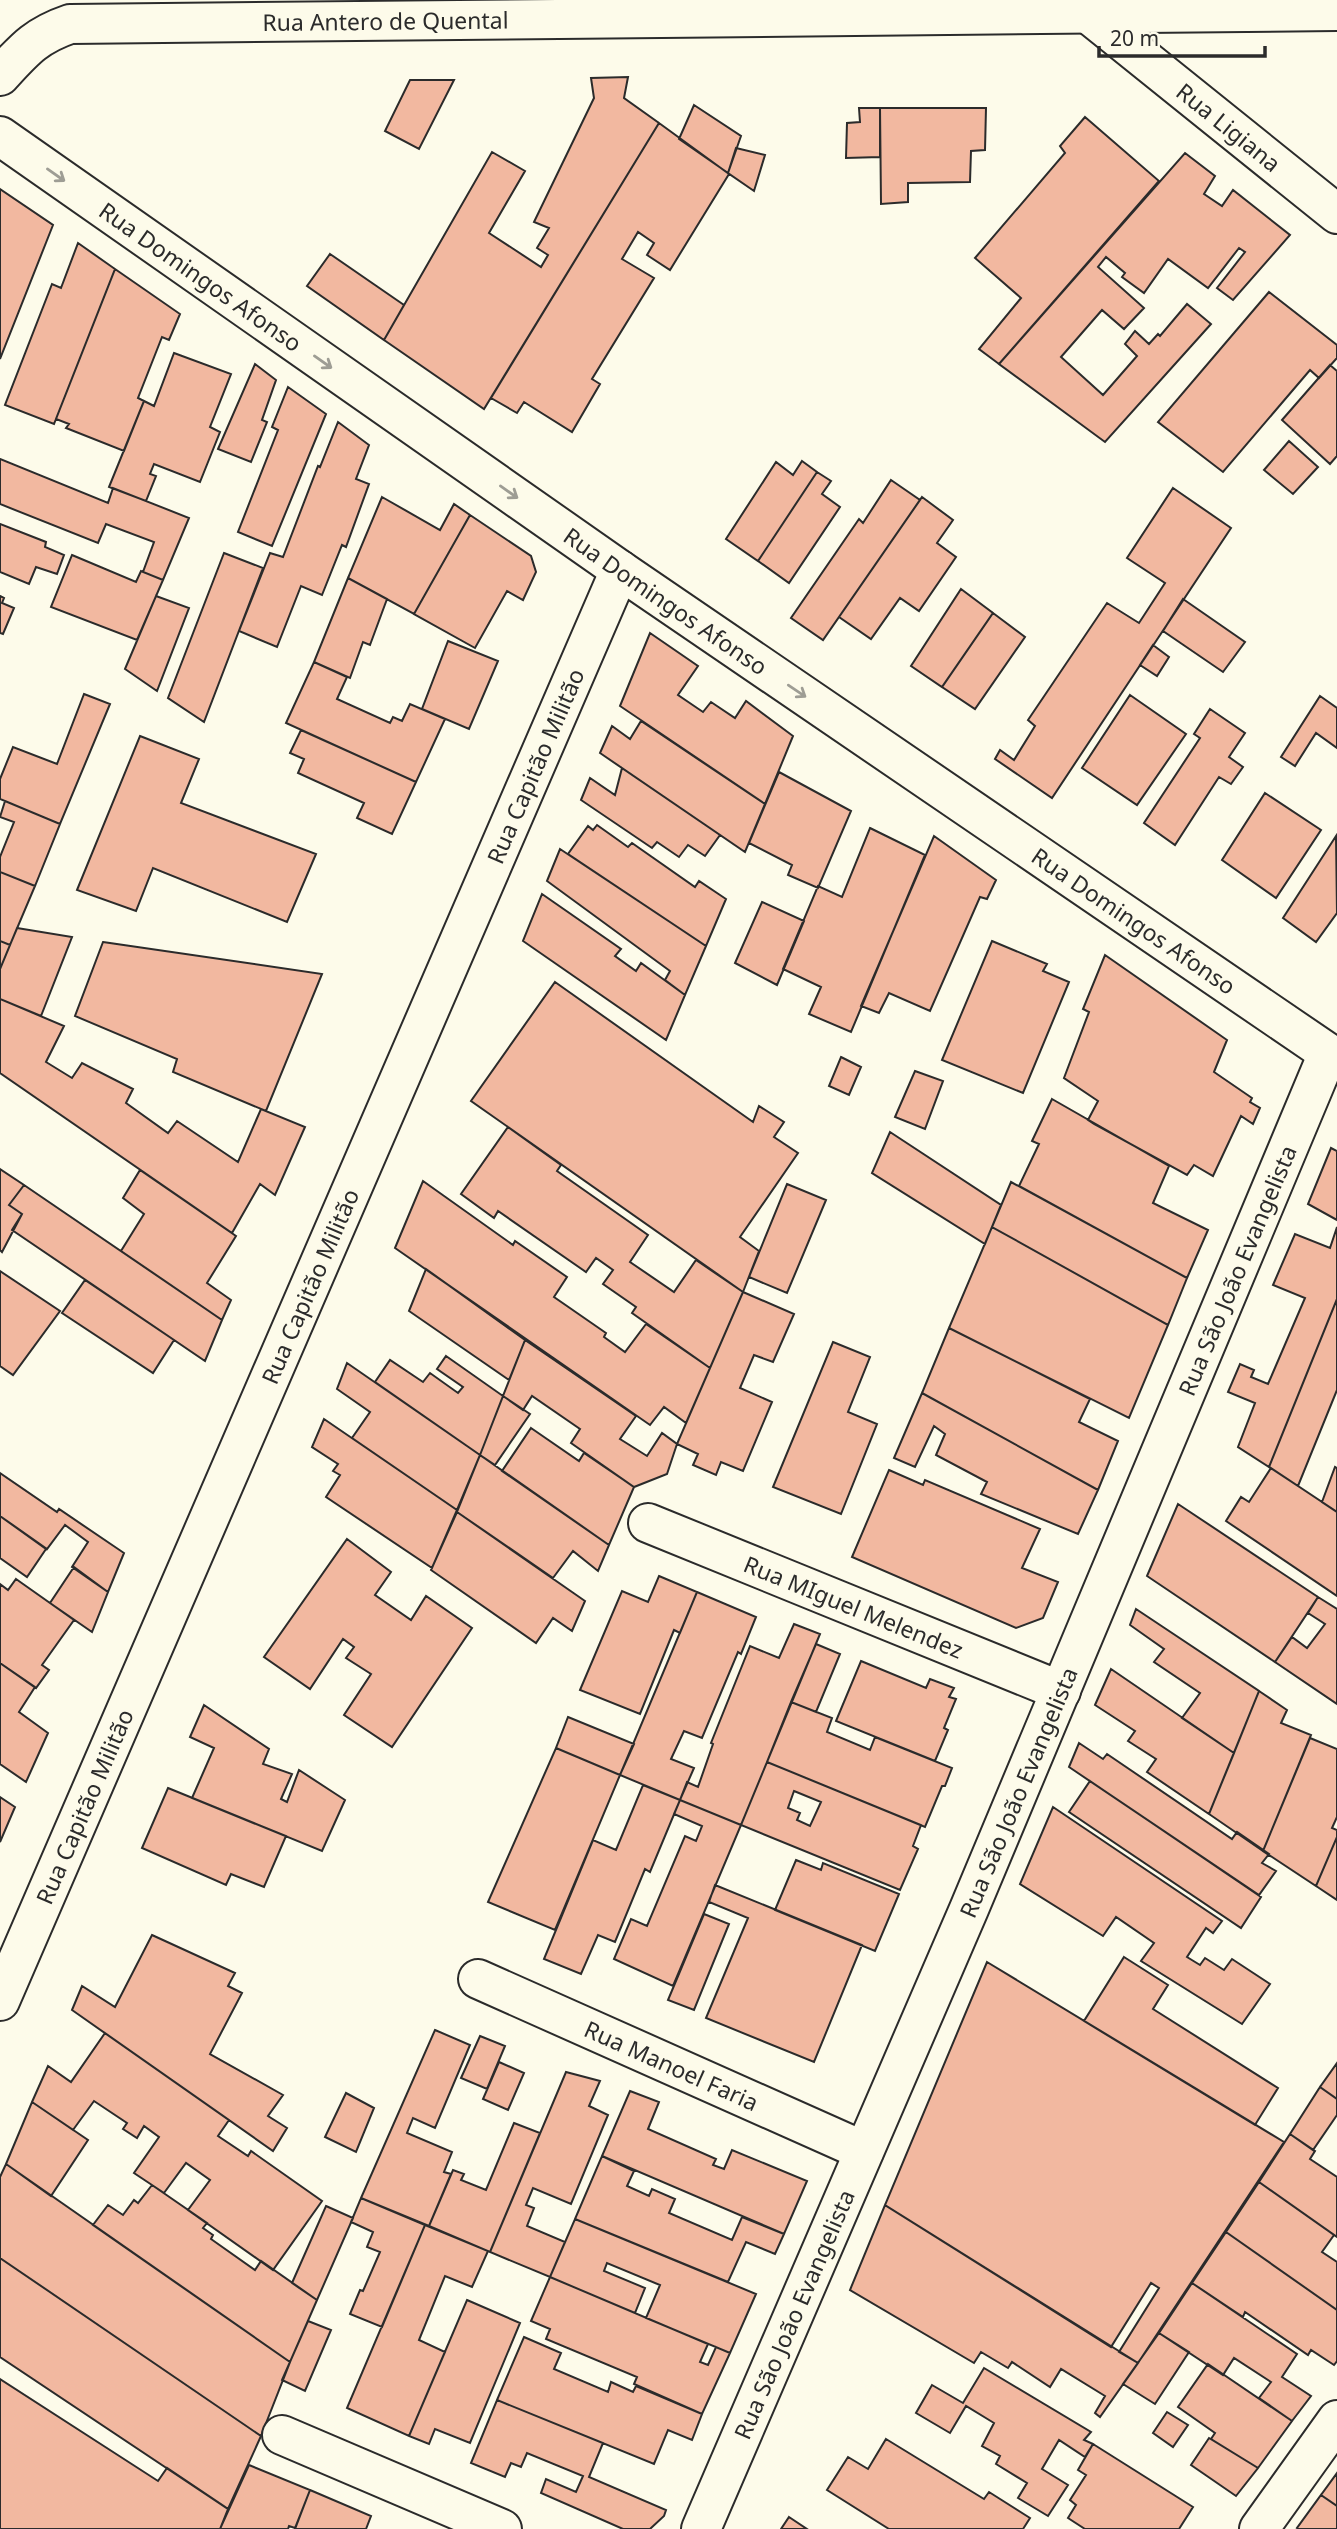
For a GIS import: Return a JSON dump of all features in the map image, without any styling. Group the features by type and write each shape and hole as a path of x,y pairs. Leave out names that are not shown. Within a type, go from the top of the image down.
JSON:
{"street":[{"name":"Rua Antero de Quental","path":"0,76 47,32 69,24 1337,11"},
{"name":"Rua Ligiana","path":"1087,13 1337,214"},
{"name":"Rua Domingos Afonso","path":"0,136 620,570 1332,1056"},
{"name":"Rua Capitão Militão","path":"0,2001 620,570"},
{"name":"Rua São João Evangelista","path":"701,2529 1332,1056"},
{"name":"Rua MIguel Melendez","path":"648,1523 1061,1690"},
{"name":"Rua Manoel Faria","path":"478,1979 864,2151"},
{"path":"1259,2529 1337,2420"},
{"path":"282,2435 502,2529"}],"building":[{"path":"628,77 624,98 659,123 484,409 384,340 492,152 525,171 489,233 541,267 548,255 537,248 549,228 534,222 594,98 591,78"},
{"path":"410,80 454,80 419,149 385,131"},
{"path":"694,105 741,136 728,173 679,139"},
{"path":"859,108 880,108 880,157 846,158 847,123 860,122"},
{"path":"880,108 986,108 985,150 971,151 970,182 908,183 908,202 881,204"},
{"path":"1085,117 1159,181 999,364 979,349 1021,298 975,258 1065,153 1060,146"},
{"path":"659,123 729,174 670,270 647,255 654,243 638,232 622,259 654,278 592,379 600,384 572,432 524,402 517,413 491,398"},
{"path":"736,148 765,155 754,191 728,173"},
{"path":"1185,153 1215,176 1204,194 1222,206 1233,190 1290,235 1233,300 1217,288 1245,252 1239,248 1208,288 1168,259 1144,293 1122,277 1125,273 1106,257 1098,267 1144,308 1124,329 1102,310 1061,357 1103,395 1137,356 1125,344 1135,331 1149,344 1158,334 1160,336 1187,304 1211,324 1105,442 999,364"},
{"path":"0,189 53,225 0,359"},
{"path":"78,243 115,269 54,424 5,405 52,284 61,288"},
{"path":"330,254 404,305 384,340 307,286"},
{"path":"115,269 180,314 169,340 162,337 138,398 144,401 124,451 66,428 69,424 56,419"},
{"path":"1269,292 1337,345 1337,358 1319,378 1310,370 1223,472 1158,422"},
{"path":"174,353 231,374 210,427 220,432 200,482 154,464 150,474 156,476 146,501 109,487 144,401 154,406"},
{"path":"255,364 276,380 262,420 267,422 251,462 218,449"},
{"path":"1330,365 1337,371 1337,456 1330,464 1282,420"},
{"path":"288,387 326,414 272,546 238,532 278,430 272,427"},
{"path":"338,422 369,445 356,479 369,484 346,547 342,545 322,595 301,586 277,647 239,631 270,553 283,557"},
{"path":"1289,441 1318,467 1293,494 1264,470"},
{"path":"0,459 108,503 113,488 189,518 163,580 143,572 154,542 106,524 98,543 0,504"},
{"path":"802,461 817,472 758,561 726,539 776,462 793,475"},
{"path":"817,472 831,481 822,494 840,507 789,583 758,561"},
{"path":"891,480 920,500 823,640 791,618 859,519 863,523"},
{"path":"1173,488 1231,528 1052,798 995,759 1000,750 1014,760 1035,726 1028,720 1107,603 1139,623 1165,583 1127,558"},
{"path":"382,497 440,530 454,504 470,515 414,614 348,578"},
{"path":"922,497 953,520 937,543 956,557 919,611 900,598 871,639 839,617"},
{"path":"470,515 531,556 536,572 523,600 507,591 475,648 414,614"},
{"path":"0,524 46,542 45,547 64,555 57,574 36,567 29,584 0,572"},
{"path":"224,553 263,568 204,722 168,698"},
{"path":"72,555 136,582 141,571 163,580 137,640 51,607"},
{"path":"348,578 387,599 370,645 363,642 350,678 314,662"},
{"path":"961,589 993,613 942,687 911,666"},
{"path":"0,596 4,598 2,603 14,608 3,634 0,633"},
{"path":"156,596 189,608 157,691 125,669"},
{"path":"1183,599 1245,642 1223,672 1163,631"},
{"path":"993,613 1025,637 975,709 942,687"},
{"path":"650,633 698,666 678,695 703,712 711,702 735,718 746,701 793,736 765,804 620,706"},
{"path":"448,641 498,661 469,729 422,709"},
{"path":"1153,645 1169,657 1157,676 1140,665"},
{"path":"314,662 347,677 337,699 390,723 393,717 402,721 410,704 445,719 416,782 286,723"},
{"path":"84,694 110,704 60,824 0,799 0,779 13,747 57,764"},
{"path":"1130,695 1186,734 1137,805 1082,768"},
{"path":"1320,696 1337,708 1337,748 1316,733 1295,766 1281,757"},
{"path":"1210,709 1245,733 1229,757 1243,767 1231,784 1219,777 1175,845 1144,823 1200,738 1194,734"},
{"path":"641,721 765,804 745,852 600,753 612,726 630,739"},
{"path":"301,730 416,782 392,834 357,818 364,803 298,773 304,759 290,753"},
{"path":"140,736 199,759 181,803 316,854 287,922 153,868 136,911 77,890"},
{"path":"622,768 720,835 705,856 688,845 679,857 657,842 652,848 581,800 590,778 615,795"},
{"path":"779,772 851,811 818,888 788,875 792,865 749,843"},
{"path":"1265,793 1321,830 1276,898 1222,860"},
{"path":"5,801 60,824 35,886 0,872 0,857 14,822 0,817"},
{"path":"597,825 628,847 632,843 695,887 699,881 726,899 706,946 568,854 588,826 593,830"},
{"path":"870,828 925,855 851,1032 809,1014 821,987 783,969 818,886 842,897"},
{"path":"934,836 996,880 987,899 980,897 930,1011 889,993 879,1013 861,1006"},
{"path":"1336,836 1337,913 1316,942 1283,918"},
{"path":"560,849 706,946 685,995 665,980 670,971 547,881"},
{"path":"0,872 35,886 10,945 0,941"},
{"path":"542,894 621,949 615,956 636,971 641,963 685,995 666,1040 523,941"},
{"path":"762,902 804,921 777,985 735,963"},
{"path":"17,928 72,937 41,1016 0,999 0,969"},
{"path":"0,941 10,945 0,969"},
{"path":"992,941 1047,964 1043,971 1069,982 1023,1093 942,1060"},
{"path":"103,942 322,974 266,1111 173,1072 177,1059 75,1016"},
{"path":"1105,955 1227,1040 1214,1072 1252,1098 1250,1102 1260,1108 1253,1124 1241,1116 1213,1176 1194,1165 1187,1175 1094,1124 1088,1120 1098,1101 1064,1078 1089,1012 1083,1009"},
{"path":"555,982 753,1122 759,1106 784,1122 774,1137 798,1153 740,1237 759,1251 743,1292 471,1101"},
{"path":"0,999 64,1026 46,1062 72,1078 82,1063 133,1089 126,1103 168,1133 177,1121 238,1162 261,1109 305,1127 275,1195 260,1184 232,1233 0,1073"},
{"path":"841,1057 861,1067 849,1095 829,1086"},
{"path":"915,1071 943,1081 925,1129 895,1117"},
{"path":"1052,1099 1169,1166 1153,1203 1208,1230 1187,1278 1019,1186 1039,1144 1032,1141"},
{"path":"508,1127 561,1165 557,1171 648,1235 630,1262 674,1292 696,1260 743,1292 710,1368 632,1313 636,1307 603,1284 613,1270 596,1258 586,1272 498,1211 494,1218 461,1194"},
{"path":"890,1132 1001,1205 985,1244 872,1173"},
{"path":"1331,1148 1337,1151 1337,1220 1308,1204"},
{"path":"0,1169 24,1185 9,1205 22,1214 2,1252 0,1250"},
{"path":"140,1170 236,1236 207,1283 231,1300 222,1320 121,1251 144,1214 123,1198"},
{"path":"423,1181 513,1245 515,1241 567,1277 554,1297 606,1333 604,1337 625,1352 646,1324 710,1368 686,1423 664,1407 650,1425 395,1248"},
{"path":"1011,1182 1187,1278 1168,1325 992,1227"},
{"path":"787,1184 826,1200 787,1293 749,1277"},
{"path":"24,1185 222,1320 205,1361 12,1230 22,1214 9,1205"},
{"path":"992,1227 1168,1325 1129,1418 949,1328"},
{"path":"1337,1227 1337,1299 1269,1467 1238,1447 1255,1403 1228,1392 1240,1364 1254,1370 1251,1377 1268,1384 1305,1298 1273,1285 1295,1234 1330,1248"},
{"path":"426,1269 525,1340 509,1380 409,1311"},
{"path":"0,1271 60,1311 13,1375 0,1366"},
{"path":"85,1280 174,1340 153,1373 62,1313"},
{"path":"743,1292 794,1314 773,1362 754,1355 740,1388 772,1402 743,1471 721,1462 716,1475 693,1465 698,1454 677,1444"},
{"path":"1337,1299 1337,1390 1298,1486 1269,1467"},
{"path":"949,1328 1090,1399 1079,1422 1118,1441 1098,1490 922,1393"},
{"path":"525,1340 636,1416 620,1439 647,1456 662,1433 677,1444 667,1474 634,1487 571,1443 580,1429 532,1396 523,1410 503,1396"},
{"path":"833,1342 870,1357 848,1412 877,1424 841,1514 773,1487"},
{"path":"446,1356 503,1396 480,1455 375,1382 390,1360 423,1382 430,1373 458,1393 463,1387 437,1369"},
{"path":"347,1363 480,1455 457,1510 352,1438 370,1412 337,1389"},
{"path":"922,1393 1098,1490 1078,1534 981,1494 987,1482 936,1455 945,1434 934,1426 915,1467 894,1458"},
{"path":"503,1396 530,1414 495,1465 480,1455"},
{"path":"324,1419 457,1510 432,1568 326,1497 340,1475 333,1471 338,1464 312,1447"},
{"path":"531,1428 579,1461 584,1453 634,1487 609,1545 502,1471"},
{"path":"480,1455 609,1545 598,1571 573,1551 553,1578 457,1512"},
{"path":"1335,1467 1337,1468 1337,1512 1322,1502"},
{"path":"1271,1468 1337,1512 1337,1596 1226,1521 1241,1497 1249,1502"},
{"path":"889,1470 923,1485 925,1480 1040,1529 1022,1568 1058,1582 1043,1618 1016,1628 852,1557"},
{"path":"0,1473 124,1553 108,1592 72,1567 88,1542 65,1525 47,1549 0,1516"},
{"path":"1178,1504 1318,1597 1275,1662 1147,1576"},
{"path":"457,1512 585,1601 572,1631 553,1618 536,1643 431,1570"},
{"path":"0,1516 46,1549 27,1577 0,1558"},
{"path":"347,1539 391,1572 375,1595 411,1620 426,1596 472,1628 392,1747 344,1715 371,1674 346,1658 354,1647 343,1639 310,1689 264,1657"},
{"path":"74,1567 108,1592 92,1632 50,1603"},
{"path":"659,1576 697,1592 680,1633 674,1630 640,1714 580,1690 622,1591 648,1602"},
{"path":"16,1579 74,1620 42,1665 49,1670 36,1688 0,1663 0,1584 8,1590"},
{"path":"697,1592 756,1617 741,1654 738,1652 702,1738 684,1731 671,1759 694,1768 680,1800 620,1775"},
{"path":"1318,1597 1337,1609 1337,1704 1275,1662 1292,1637 1307,1648 1325,1624 1308,1613"},
{"path":"1136,1609 1259,1691 1234,1753 1182,1718 1200,1693 1154,1662 1164,1649 1130,1625"},
{"path":"794,1624 820,1634 741,1825 680,1800 687,1782 698,1787 713,1744 711,1743 750,1646 779,1658"},
{"path":"816,1644 840,1654 816,1712 791,1702"},
{"path":"861,1661 926,1688 930,1679 954,1688 949,1697 956,1699 944,1728 948,1730 935,1761 836,1721"},
{"path":"0,1663 35,1687 19,1712 48,1733 26,1782 0,1764"},
{"path":"1111,1669 1234,1753 1209,1814 1147,1772 1156,1759 1128,1741 1135,1731 1095,1705"},
{"path":"1259,1691 1287,1710 1281,1723 1311,1735 1263,1851 1209,1814"},
{"path":"791,1702 832,1718 827,1732 870,1750 875,1737 952,1768 925,1827 767,1762"},
{"path":"204,1705 269,1749 263,1764 292,1774 281,1799 287,1802 299,1770 345,1800 322,1851 192,1798 214,1748 190,1737"},
{"path":"568,1717 634,1744 620,1775 556,1748"},
{"path":"1310,1738 1337,1749 1337,1817 1332,1828 1337,1830 1337,1837 1316,1886 1263,1851"},
{"path":"1079,1743 1103,1759 1107,1754 1232,1839 1237,1832 1269,1854 1262,1863 1276,1871 1259,1895 1069,1767"},
{"path":"556,1748 620,1775 555,1930 488,1902"},
{"path":"767,1762 921,1825 913,1846 918,1849 900,1890 741,1825","holes":["794,1791 821,1802 810,1826 797,1820 800,1813 788,1808"]},
{"path":"1090,1781 1261,1897 1241,1928 1069,1812"},
{"path":"643,1785 680,1800 650,1872 645,1869 615,1942 598,1935 581,1974 544,1959 593,1840 616,1850"},
{"path":"168,1788 286,1836 264,1887 231,1874 226,1885 142,1848"},
{"path":"0,1797 15,1807 0,1842"},
{"path":"680,1800 741,1825 673,1986 614,1959 631,1919 647,1926 685,1836 696,1841 702,1826 674,1814"},
{"path":"1053,1807 1222,1921 1213,1933 1206,1928 1187,1957 1200,1965 1205,1958 1224,1970 1232,1959 1270,1984 1242,2024 1141,1961 1154,1943 1116,1917 1103,1936 1020,1884"},
{"path":"1337,1837 1337,1900 1316,1886"},
{"path":"796,1860 821,1870 823,1863 899,1894 875,1951 775,1910"},
{"path":"715,1885 862,1945 814,2062 706,2018 748,1918 709,1902"},
{"path":"704,1914 729,1924 694,2010 668,2000"},
{"path":"152,1935 235,1973 228,1986 242,1993 210,2054 283,2095 268,2116 287,2128 273,2151 72,2010 82,1986 115,2007"},
{"path":"1124,1957 1168,1985 1153,2009 1278,2088 1255,2125 1084,2021"},
{"path":"987,1962 1284,2142 1138,2363 1119,2352 1159,2288 1151,2283 1111,2347 885,2205"},
{"path":"435,2030 470,2045 435,2128 413,2118 407,2133 452,2152 444,2172 451,2174 429,2226 361,2198"},
{"path":"105,2033 229,2120 218,2136 248,2156 251,2151 322,2201 273,2270 188,2210 210,2180 186,2163 164,2193 134,2173 159,2137 144,2126 137,2138 123,2129 127,2123 94,2101 73,2130 32,2102 48,2066 71,2082"},
{"path":"480,2036 505,2046 487,2089 461,2078"},
{"path":"499,2062 524,2073 508,2110 483,2099"},
{"path":"1337,2063 1337,2099 1320,2087"},
{"path":"566,2072 600,2081 589,2106 608,2115 571,2204 533,2188 526,2205 534,2208 527,2226 565,2242 550,2277 490,2252"},
{"path":"1320,2087 1337,2099 1337,2115 1313,2150 1290,2134"},
{"path":"630,2091 659,2102 648,2129 716,2159 713,2165 724,2169 732,2150 807,2181 784,2234 602,2156"},
{"path":"346,2093 374,2108 356,2152 325,2137"},
{"path":"32,2102 88,2140 51,2196 6,2164"},
{"path":"514,2123 540,2133 490,2252 429,2226 453,2170 464,2174 461,2180 486,2190"},
{"path":"1290,2134 1315,2151 1310,2159 1337,2177 1337,2237 1259,2182"},
{"path":"602,2156 634,2171 627,2186 649,2196 652,2189 675,2199 669,2213 732,2240 742,2217 784,2234 775,2254 746,2242 728,2282 575,2219"},
{"path":"6,2164 290,2362 261,2436 0,2258 0,2177"},
{"path":"1259,2182 1334,2235 1322,2252 1337,2262 1337,2310 1226,2232"},
{"path":"152,2185 207,2223 203,2228 213,2235 211,2239 255,2270 261,2261 317,2300 290,2362 93,2225 108,2205 123,2215 134,2200 138,2203"},
{"path":"361,2198 425,2225 382,2327 350,2314 380,2252 367,2247 373,2232 351,2222"},
{"path":"885,2205 1138,2363 1100,2417 1095,2413 1105,2396 1061,2369 1050,2387 1012,2362 1008,2368 981,2352 974,2363 850,2290"},
{"path":"326,2206 353,2218 317,2300 292,2283"},
{"path":"575,2219 756,2294 730,2353 646,2318 660,2285 607,2263 604,2271 645,2288 635,2313 550,2277"},
{"path":"425,2225 488,2251 472,2287 445,2276 419,2340 445,2352 409,2436 347,2408"},
{"path":"1226,2232 1337,2310 1337,2361 1334,2365 1311,2350 1308,2355 1245,2312 1243,2317 1192,2283"},
{"path":"0,2258 261,2436 228,2509 0,2357"},
{"path":"550,2277 708,2344 700,2362 708,2365 716,2347 730,2353 702,2414 634,2384 637,2377 546,2339 550,2329 531,2321"},
{"path":"1192,2283 1297,2354 1282,2377 1311,2396 1292,2421 1259,2398 1271,2382 1234,2358 1223,2375 1159,2333"},
{"path":"467,2300 520,2323 470,2443 435,2429 429,2444 409,2436"},
{"path":"308,2321 331,2330 305,2391 282,2380"},
{"path":"1159,2333 1189,2352 1155,2404 1123,2384"},
{"path":"524,2337 561,2353 554,2369 608,2392 611,2382 633,2392 636,2386 702,2414 692,2440 668,2430 654,2464 497,2400"},
{"path":"1208,2364 1292,2421 1258,2468 1211,2439 1215,2433 1178,2407"},
{"path":"984,2368 1091,2432 1084,2440 1093,2444 1085,2457 1059,2440 1042,2469 1068,2485 1048,2516 1018,2498 1027,2483 996,2464 1000,2456 982,2446 994,2423 966,2406 950,2433 916,2413 932,2385 963,2403"},
{"path":"0,2379 158,2481 167,2468 228,2509 220,2529 0,2529"},
{"path":"497,2400 603,2443 589,2477 666,2510 664,2516 650,2529 623,2529 541,2493 546,2479 576,2492 583,2476 527,2453 521,2467 511,2463 505,2477 471,2463"},
{"path":"1167,2412 1188,2425 1173,2447 1153,2433"},
{"path":"1209,2438 1258,2468 1236,2496 1191,2465"},
{"path":"886,2439 984,2499 989,2492 1030,2518 1023,2529 889,2529 827,2490 848,2457 868,2469"},
{"path":"1093,2444 1193,2507 1179,2529 1085,2529 1068,2518 1076,2505 1070,2500 1086,2475 1078,2470"},
{"path":"249,2465 310,2490 295,2528 220,2529"},
{"path":"1337,2473 1337,2506 1321,2495"},
{"path":"310,2490 371,2516 366,2529 295,2529"},
{"path":"1321,2495 1337,2506 1337,2529 1297,2528"},
{"path":"789,2517 807,2529 781,2529"}]}
